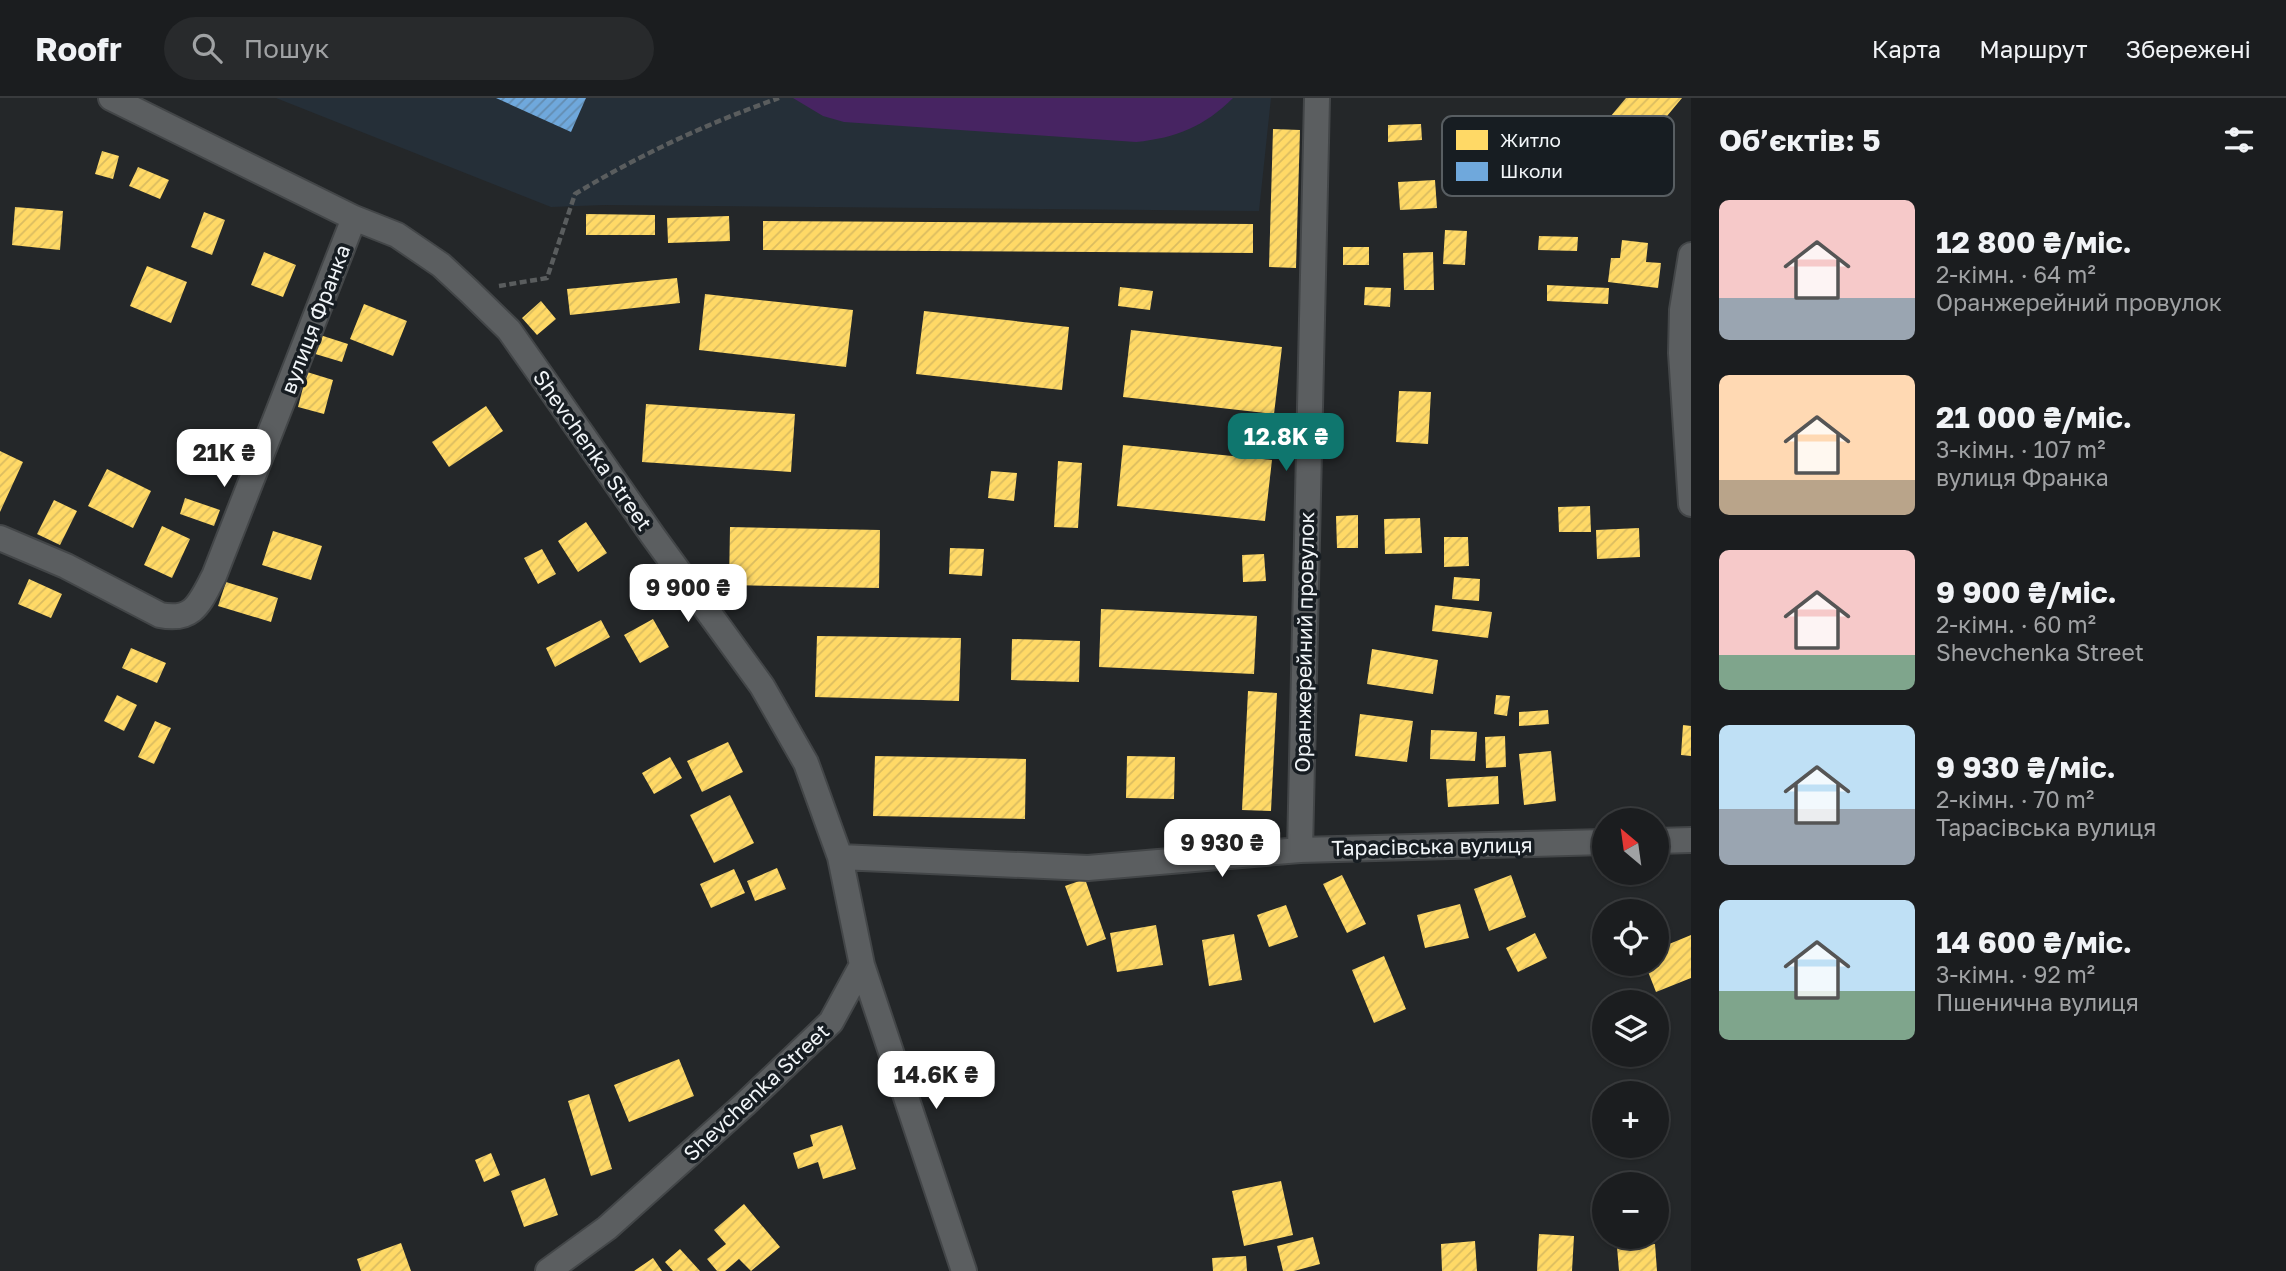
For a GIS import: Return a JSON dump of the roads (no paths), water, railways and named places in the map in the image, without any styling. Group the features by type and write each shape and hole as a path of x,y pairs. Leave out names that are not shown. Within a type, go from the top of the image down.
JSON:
{"street":[{"name":"Shevchenka Street","path":"111,98 355,218 397,235 441,265 469,291 509,330 762,686 806,763 840,857 862,965 831,1022 822,1031 607,1228 548,1271"},
{"name":"Оранжерейний провулок","path":"1300,850 1317,98"},
{"name":"вулиця Франка","path":"0,538 66,566 159,615 185,615 196,608 214,576 355,218"},
{"path":"1691,256 1682,310 1681,353 1691,504"},
{"path":"1670,841 1691,840"},
{"name":"Тарасівська вулиця","path":"840,857 1088,869 1300,850 1592,842"},
{"path":"862,965 964,1271"}]}
